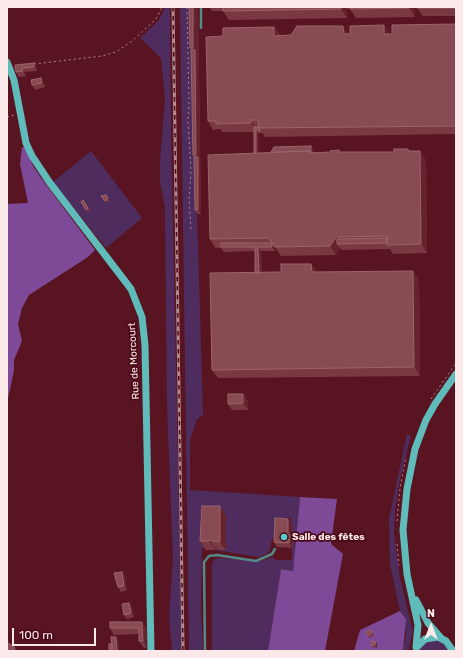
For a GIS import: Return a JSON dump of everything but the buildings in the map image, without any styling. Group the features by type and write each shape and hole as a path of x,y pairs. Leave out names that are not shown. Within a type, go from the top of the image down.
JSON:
{"street":[{"name":"Rue de Morcourt","path":"7,62 14,80 26,143 32,156 50,183 130,289 142,317 145,345 151,651"},
{"path":"415,649 418,625 407,574 404,543 404,515 418,440 435,404 456,374"},
{"path":"407,574 422,614 430,626 449,644 453,651"},
{"path":"415,649 425,639 433,637 442,639"}],"lane":[{"path":"200,7 201,28"},
{"path":"205,651 204,562 209,556 217,555 256,561 272,554 275,549"}],"path":[{"path":"33,64 102,56 116,52 132,41 156,19 162,7"},
{"path":"187,7 190,102 188,136 191,171 189,199 191,231"}],"shaded area":[{"path":"165,7 170,7 171,132 182,651 172,651 169,616 173,559 167,405 165,207 160,182 160,161 165,99 161,58 140,38 159,20"},
{"path":"180,7 191,7 203,415 197,419 190,440 190,490 300,497 293,571 281,569 268,651 212,651 212,563 215,559 219,558 261,561 273,557 275,560 292,560 291,518 282,519 276,524 277,537 272,539 269,552 259,557 202,548 201,609 203,651 189,651"},
{"path":"22,147 26,148 33,166 95,250 88,257 29,295 22,308 18,324 22,341 14,360 14,370 7,404 7,204 28,203 20,164"},
{"path":"91,151 142,218 106,248 53,182"},
{"path":"407,434 411,436 400,479 395,510 394,534 400,578 413,631 408,651 403,651 406,634 403,614 400,611 390,564 389,519"},
{"path":"300,497 337,499 331,544 343,554 325,651 268,651 281,569 293,571"},
{"path":"400,611 406,619 403,651 354,651 360,630"},
{"path":"437,640 444,644 449,651 417,651 426,641"}],"railway":[{"path":"173,7 183,651"}],"place":[{"name":"Salle des fêtes","path":"284,537"}]}
